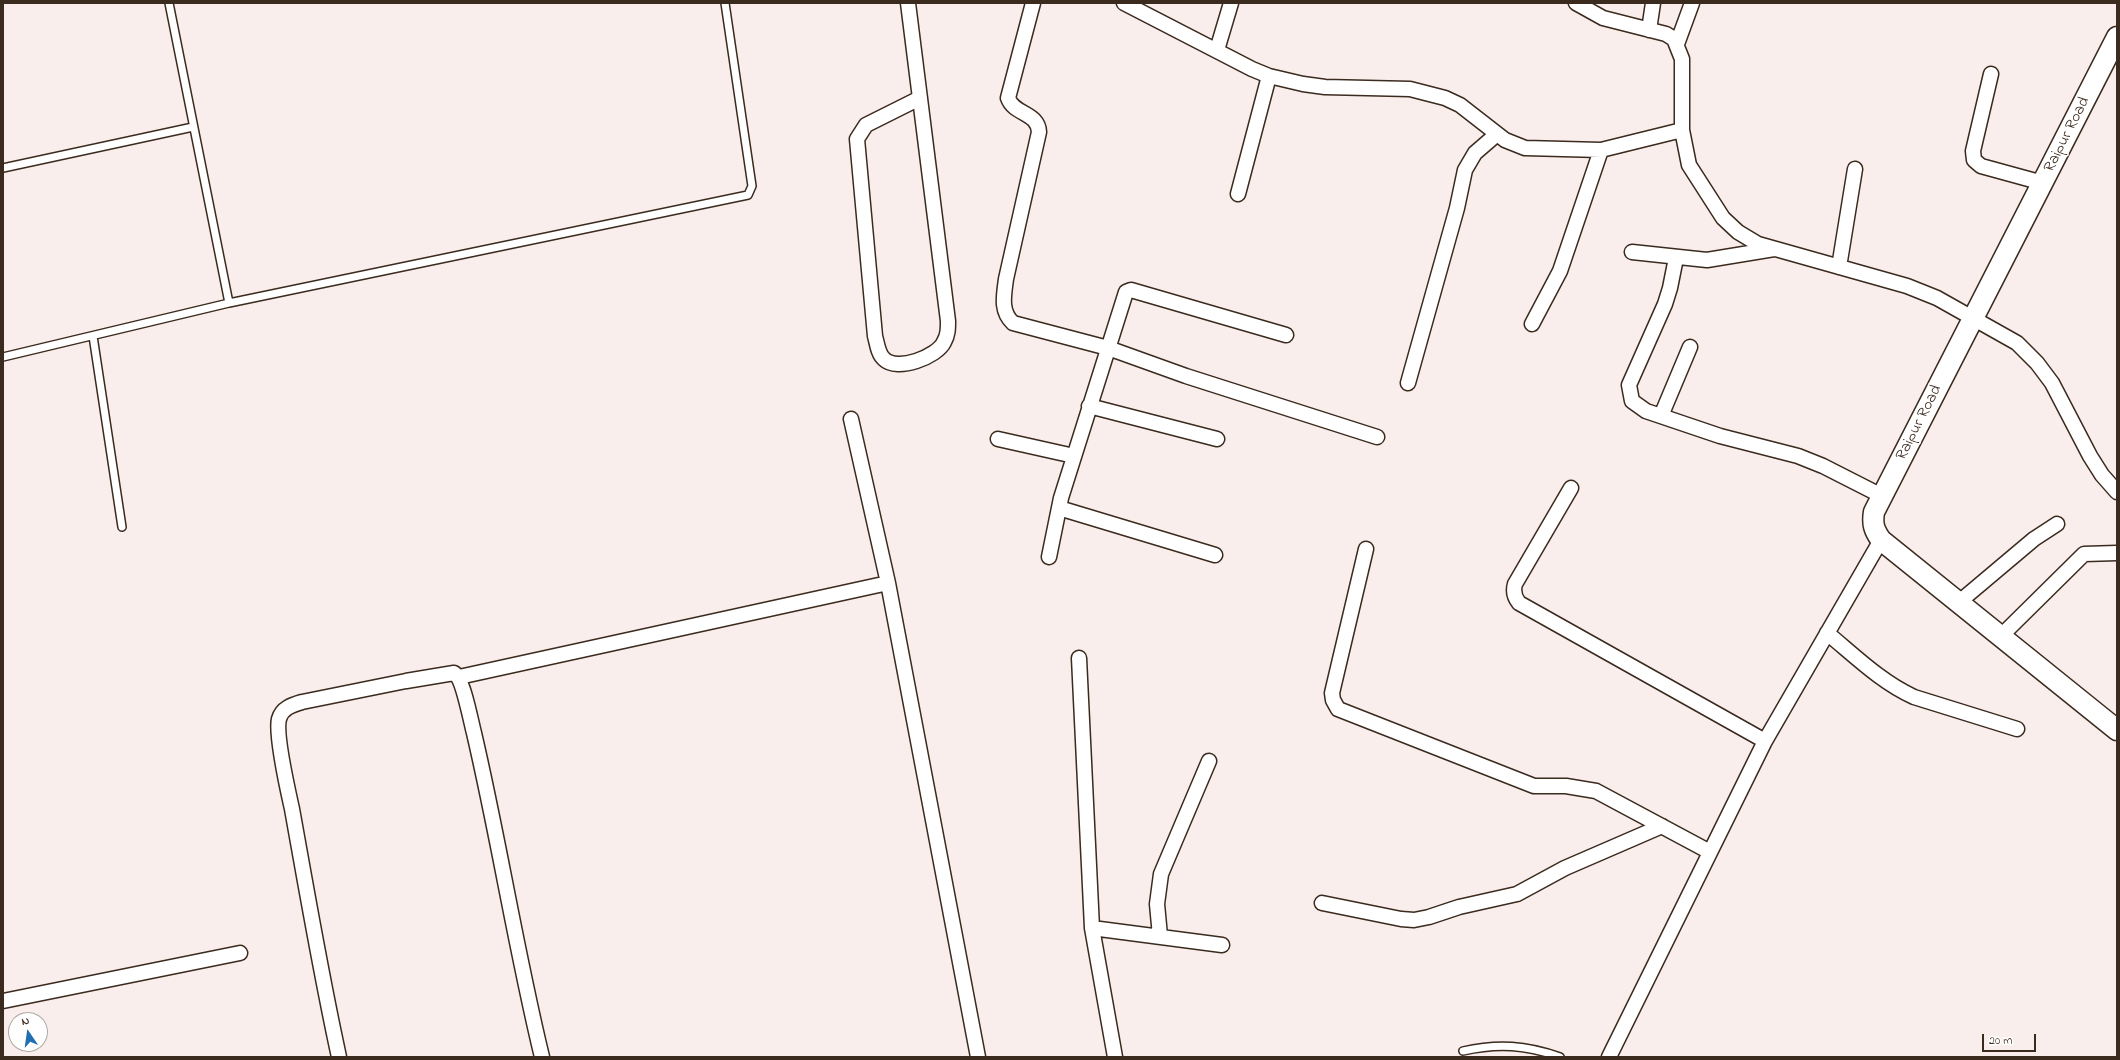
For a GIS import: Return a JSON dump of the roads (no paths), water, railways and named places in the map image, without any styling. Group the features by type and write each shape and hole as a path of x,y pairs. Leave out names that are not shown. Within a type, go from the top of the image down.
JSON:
{"main road":[{"name":"Raipur Road","path":"2117,37 1975,318 1882,496 1874,512 1873,522 1874,530 1881,540 2117,730"}],"street":[{"path":"908,3 920,98 948,333 944,344 931,354 918,360 900,365 890,363 883,358 875,336 857,140 866,125 920,98"},
{"path":"1034,3 1008,98 1013,107 1034,118 1039,127 1006,280 1004,300 1005,312 1013,323 1108,348 1186,376 1377,437"},
{"path":"1124,3 1252,69 1269,76 1325,87 1410,89 1429,93 1460,105 1497,134 1516,146 1525,148 1601,150 1682,130"},
{"path":"1217,50 1230,3"},
{"path":"1576,3 1603,18 1671,36 1677,44 1682,59 1682,130 1689,165 1723,218 1738,232 1758,244 1907,286 1938,298 2017,343 2037,363 2052,383 2102,475 2117,492"},
{"path":"1649,30 1653,3"},
{"path":"1677,44 1692,3"},
{"path":"1991,74 1973,151 1974,160 1985,168 2043,183"},
{"path":"1238,194 1269,76"},
{"path":"1408,383 1457,208 1465,170 1475,153 1497,134"},
{"path":"1532,324 1560,271 1601,150"},
{"path":"1839,267 1855,169"},
{"path":"1632,252 1676,258 1707,260 1775,249"},
{"path":"1676,258 1665,304 1628,385 1632,401 1646,411 1720,436 1798,456 1823,466 1882,496"},
{"path":"1049,557 1059,508 1124,293 1130,290 1286,335"},
{"path":"1661,416 1690,347"},
{"path":"1090,406 1217,439"},
{"path":"852,419 888,583 978,1057"},
{"path":"998,439 1074,456"},
{"path":"1571,488 1515,584 1515,599 1519,603 1765,741"},
{"path":"1059,508 1215,555"},
{"path":"1958,603 2034,539 2057,524"},
{"path":"1608,1057 1765,741 1881,540"},
{"path":"1366,549 1332,693 1333,700 1338,709 1534,786 1566,786 1596,791 1710,852"},
{"path":"2000,636 2084,554 2117,553"},
{"path":"459,677 888,583"},
{"path":"1827,633 1882,679 1900,691 1914,697 2017,729"},
{"path":"1079,658 1092,928 1115,1057"},
{"path":"339,1057 286,779 278,729 279,718 284,711 292,705 302,702 454,673 459,677 474,734 527,994 542,1057"},
{"path":"1160,936 1157,904 1161,874 1209,760"},
{"path":"1322,903 1401,919 1414,920 1428,918 1459,907 1518,894 1565,868 1662,826"},
{"path":"1092,928 1222,945"},
{"path":"3,1001 240,953"}],"lane":[{"path":"169,3 230,303"},
{"path":"3,357 230,303 748,195 752,186 725,3"},
{"path":"3,168 193,127"},
{"path":"93,336 122,527"},
{"path":"1463,1051 1501,1045 1539,1051 1560,1057"}]}
